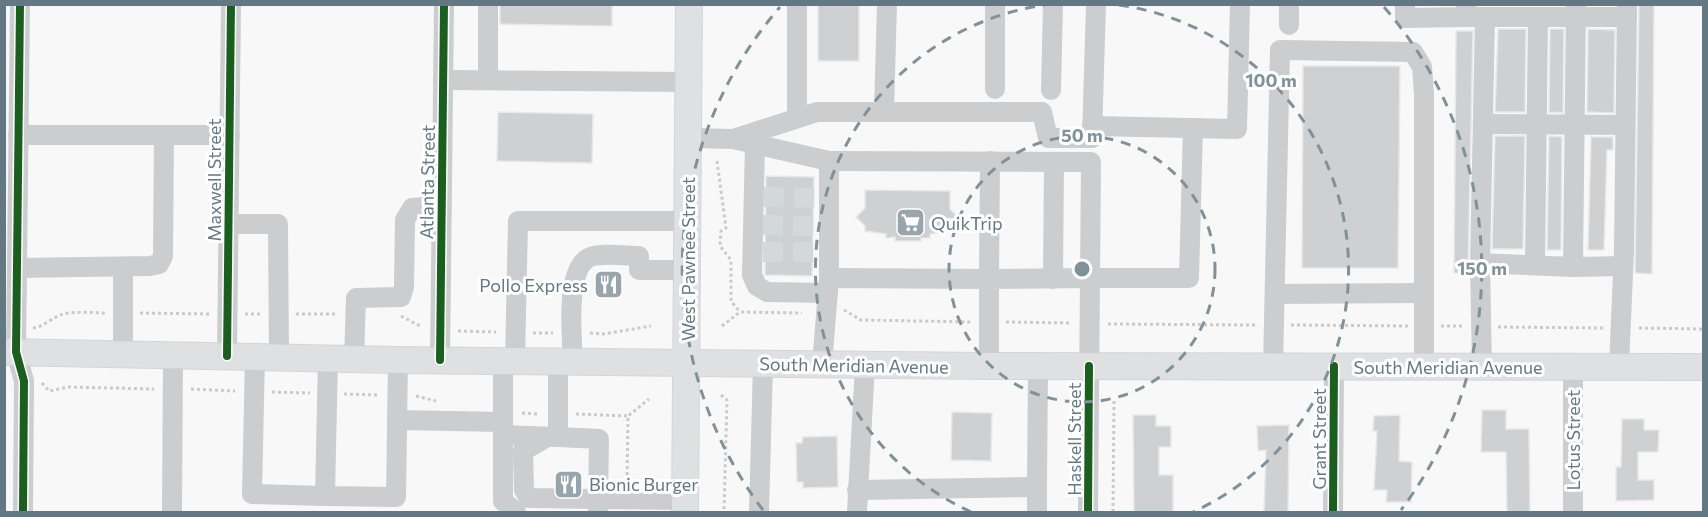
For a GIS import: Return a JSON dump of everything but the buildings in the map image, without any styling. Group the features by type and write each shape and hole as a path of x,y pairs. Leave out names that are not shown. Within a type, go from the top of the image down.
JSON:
{"main road":[{"name":"West Pawnee Street","path":"686,506 689,4"},
{"name":"South Meridian Avenue","path":"13,344 123,354 398,360 990,366 1704,367"}],"street":[{"path":"20,4 17,268 13,344 24,381 23,513"},
{"name":"Maxwell Street","path":"227,356 231,4"},
{"name":"Atlanta Street","path":"440,360 444,4"},
{"path":"488,4 488,80"},
{"path":"797,4 797,118"},
{"path":"884,112 887,4"},
{"path":"995,4 995,89"},
{"path":"1051,90 1053,4"},
{"name":"Haskell Street","path":"1088,513 1090,162 1096,4"},
{"path":"732,139 817,112 1042,112 1048,138 1092,132 1193,128 1237,129 1240,4"},
{"path":"1289,4 1289,25"},
{"path":"1406,4 1405,18 1472,13 1627,11 1619,367"},
{"path":"1573,267 1576,11"},
{"path":"1472,13 1483,124 1480,263 1482,367"},
{"path":"1528,13 1537,126 1535,265"},
{"path":"1273,366 1280,50 1413,52 1422,68 1424,94 1424,367"},
{"path":"443,80 689,82"},
{"path":"1483,124 1625,125"},
{"path":"755,144 759,197 758,252 752,275 757,286 767,292 828,294 989,279 1190,278 1193,128"},
{"path":"18,135 230,135"},
{"path":"17,268 123,267 159,264 163,256 164,136"},
{"path":"688,138 732,139 829,160 1090,162"},
{"path":"822,364 828,294 821,252 821,198 829,160"},
{"path":"990,161 990,366"},
{"path":"1053,279 1054,162"},
{"path":"354,358 356,298 401,297 404,287 405,220 412,208 441,206"},
{"path":"516,513 503,501 503,429 509,361 516,332 518,221 688,221"},
{"path":"229,224 278,224 278,314 267,357 252,494 396,497 398,360"},
{"path":"553,437 572,333 572,296 579,267 589,258 639,256 639,270 688,270"},
{"path":"1480,263 1573,267 1623,266"},
{"path":"123,267 123,354"},
{"path":"1275,294 1424,293"},
{"path":"172,513 173,355"},
{"path":"325,496 328,358"},
{"path":"759,513 763,364"},
{"path":"857,513 865,365"},
{"path":"1037,513 1038,366"},
{"name":"Grant Street","path":"1333,513 1334,366"},
{"name":"Lotus Street","path":"1573,367 1573,513"},
{"path":"397,420 503,429 553,437 599,439 598,506"},
{"path":"553,437 523,451 524,490 529,498 598,506 626,499 686,506"},
{"path":"857,490 1037,487"}],"path":[{"path":"717,161 726,228 721,231 720,246 731,260 731,301 740,312"},
{"path":"722,326 740,312 798,313 828,294 844,310 861,320 1704,329"},
{"path":"13,344 48,320 65,313 355,315"},
{"path":"399,315 423,327 468,332 603,334 651,326"},
{"path":"721,394 727,400 724,513"},
{"path":"626,499 628,416 649,399"},
{"path":"1113,513 1114,399"}],"tunnel":[{"path":"764,197 814,198"},
{"path":"763,225 813,226"},
{"path":"763,252 813,252"}],"cycle path":[{"path":"20,4 16,352 24,381 23,512"},
{"path":"227,356 231,4"},
{"path":"440,360 444,4"},
{"path":"1088,512 1089,366"},
{"path":"1333,512 1334,366"}],"place":[{"name":"QuikTrip","path":"910,223"},
{"name":"Pollo Express","path":"609,285"},
{"name":"Bionic Burger","path":"568,484"}]}
